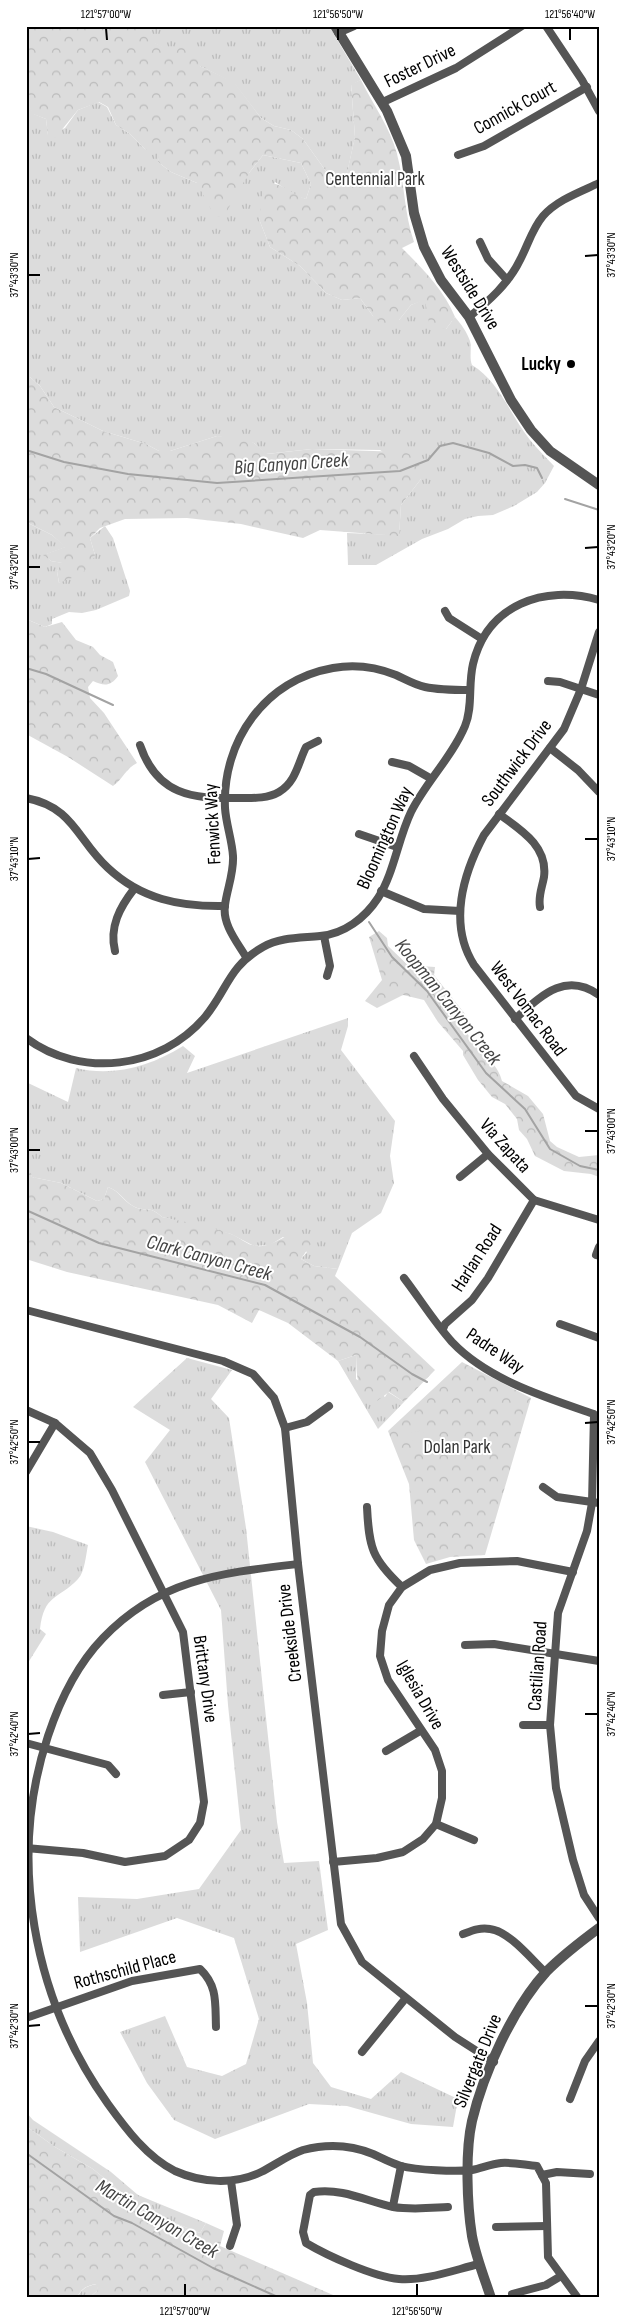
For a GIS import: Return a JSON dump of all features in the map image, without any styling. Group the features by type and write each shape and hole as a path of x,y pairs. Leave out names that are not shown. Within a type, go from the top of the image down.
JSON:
{"street":[{"path":"337,29 354,26"},
{"name":"Foster Drive","path":"383,102 456,68 522,26"},
{"path":"546,26 587,87 599,111"},
{"name":"Westside Drive","path":"337,29 383,102 406,156 414,213 424,247 441,280 469,317 511,400 531,430 550,450 599,485"},
{"name":"Connick Court","path":"458,155 484,146 587,87"},
{"path":"469,317 498,291 507,280 520,261 533,230 543,216 555,206 599,183"},
{"path":"480,242 488,259 507,280"},
{"name":"Bloomington Way","path":"26,1038 66,1058 89,1063 114,1064 146,1057 164,1050 192,1030 216,1002 232,974 246,957 267,944 280,940 324,936 356,922 364,915 381,892 410,813 430,778 464,728 469,711 473,664 482,639 499,619 514,607 543,595 572,593 599,600"},
{"path":"445,611 449,618 482,639"},
{"name":"Southwick Drive","path":"460,912 469,866 484,835 564,729 582,689 599,632"},
{"name":"Fenwick Way","path":"246,957 232,933 224,906 233,868 225,799 228,769 240,734 262,704 295,681 332,668 352,666 385,671 424,686 470,690"},
{"path":"548,681 560,682 599,695"},
{"path":"140,745 145,758 154,771 170,786 185,794 201,798 225,799 269,797 280,791 296,773 306,747 318,741"},
{"path":"550,748 578,770 599,792"},
{"path":"392,762 409,766 430,778"},
{"path":"26,798 41,801 60,812 75,826 107,868 134,889 172,903 188,906 224,906"},
{"path":"499,814 530,838 540,850 543,860 544,877 538,897 540,908"},
{"path":"359,834 397,847"},
{"path":"115,951 112,932 115,921 134,889"},
{"path":"381,892 424,909 460,912"},
{"name":"West Vomac Road","path":"460,912 462,941 467,953 515,1019 576,1096 599,1109"},
{"path":"324,936 330,966 327,976"},
{"path":"515,1019 546,995 568,984 588,987 599,995"},
{"name":"Via Zapata","path":"414,1056 443,1099 488,1154 534,1200 599,1220"},
{"path":"460,1177 488,1154"},
{"name":"Harlan Road","path":"443,1329 472,1300 488,1278 534,1200"},
{"name":"Padre Way","path":"404,1278 453,1343 482,1365 527,1392 594,1414"},
{"name":"Creekside Drive","path":"26,1310 223,1361 253,1374 274,1398 285,1428 298,1564 341,1924 362,1962 455,2038 494,2062"},
{"path":"560,1324 599,1338"},
{"path":"285,1428 308,1422 329,1406"},
{"name":"Brittany Drive","path":"26,1410 55,1423 90,1453 101,1470 183,1632 204,1802 200,1823 189,1840 165,1856 125,1862 83,1853 28,1848"},
{"name":"Castilian Road","path":"594,1414 595,1503 558,1613 550,1725 556,1788 573,1860 584,1895 599,1918"},
{"path":"26,1472 55,1423"},
{"path":"543,1487 558,1497 595,1503"},
{"path":"368,1507 368,1534 373,1551 384,1569 402,1586"},
{"name":"Iglesia Drive","path":"436,1824 442,1798 442,1770 435,1750 420,1731 388,1680 380,1656 382,1632 390,1605 402,1586 430,1570 460,1563 518,1561 573,1572"},
{"path":"298,1564 212,1575 187,1582 139,1607 122,1620 88,1655 74,1675 63,1697 44,1748 32,1809 28,1848 34,1926 41,1961 65,2030 98,2090 119,2119 162,2164 190,2177 210,2181 232,2181 261,2172 302,2150 336,2146 355,2148 401,2166 469,2170 502,2163 536,2166 546,2183 548,2257 578,2298"},
{"path":"465,1645 494,1644 599,1661"},
{"path":"163,1695 190,1692"},
{"path":"522,1725 550,1725"},
{"path":"386,1751 420,1731"},
{"path":"26,1743 108,1765 116,1774"},
{"path":"333,1862 377,1858 403,1852 423,1839 436,1824 474,1840"},
{"path":"462,1934 477,1929 491,1928 506,1935 546,1973"},
{"name":"Silvergate Drive","path":"490,2298 472,2235 469,2170 472,2123 483,2086 518,2010 546,1973 570,1950 599,1928"},
{"name":"Rothschild Place","path":"56,2006 132,1981 200,1969 211,1979 214,1990 216,2027"},
{"path":"362,2052 405,1998"},
{"path":"26,2018 56,2006"},
{"path":"570,2099 585,2062 599,2041"},
{"path":"393,2206 401,2166"},
{"path":"542,2175 557,2172 590,2174"},
{"path":"230,2246 236,2225 232,2181"},
{"path":"448,2207 418,2209 393,2206 345,2192 314,2192 310,2195 304,2232 306,2242 376,2274 400,2279 423,2277 479,2264"},
{"path":"496,2227 547,2226"},
{"path":"512,2294 546,2285 561,2276"}],"green space":[{"name":"Centennial Park","path":"26,26 149,26 155,43 170,50 185,43 195,50 200,66 234,82 261,118 274,126 291,130 303,139 328,174 344,186 355,137 351,84 361,80 386,125 397,154 408,220 414,242 402,248 439,289 455,317 446,329 430,329 425,300 411,305 399,320 385,325 373,316 360,298 342,300 326,293 300,266 270,247 259,219 265,183 276,184 306,199 311,184 301,163 263,155 249,173 224,216 215,217 197,183 171,172 158,162 159,150 146,150 130,134 116,125 108,107 99,102 78,110 55,138 48,135 46,119 33,114 26,101"},
{"path":"149,26 329,26 361,80 351,85 355,137 344,187 328,174 303,139 291,130 274,126 261,118 234,83 154,43"},
{"path":"26,101 34,114 46,119 48,135 65,128 78,110 98,102 107,107 116,125 130,134 146,150 160,150 158,162 171,172 197,183 249,173 263,155 301,163 311,184 306,199 296,196 275,182 259,219 270,247 300,266 326,293 342,300 360,298 373,316 399,320 411,305 425,299 446,329 455,317 464,328 470,341 472,365 490,380 523,431 554,466 545,483 537,492 514,506 493,515 465,519 448,529 422,539 376,565 348,565 347,533 399,535 401,505 421,479 380,450 312,449 266,454 254,443 217,436 170,451 159,451 146,444 103,431 54,407 40,386 30,377 26,377"},
{"path":"26,377 30,377 40,386 54,407 103,431 146,444 159,451 170,451 217,436 244,438 254,443 267,454 312,449 404,452 418,457 421,479 401,505 399,536 320,530 303,538 241,524 187,518 125,519 100,528 90,538 95,555 89,566 76,576 59,583 57,571 62,563 51,561 43,555 65,547 52,535 26,522"},
{"path":"26,522 52,535 66,547 44,555 51,561 63,563 57,571 59,583 95,555 90,538 105,526 113,538 130,591 129,596 96,610 82,613 69,612 52,619 52,624 45,627 26,619"},
{"path":"26,619 45,627 62,622 76,640 93,647 100,655 113,662 118,676 115,680 109,684 100,684 93,681 88,687 90,698 104,713 137,763 113,786 68,757 26,734"},
{"path":"379,931 387,938 388,946 412,969 420,966 435,967 434,975 465,1014 465,1026 469,1036 493,1063 502,1081 528,1096 543,1114 550,1141 557,1147 579,1157 599,1155 599,1177 591,1174 564,1171 535,1156 527,1139 519,1130 517,1119 505,1104 492,1097 478,1080 463,1055 463,1051 438,1022 424,1000 403,995 377,1008 365,1001 382,980 369,937"},
{"path":"348,1018 348,1026 341,1050 395,1121 390,1156 394,1183 381,1213 352,1233 338,1269 314,1266 301,1259 307,1252 283,1237 270,1245 254,1246 231,1234 162,1217 153,1211 137,1208 108,1187 104,1199 97,1201 61,1183 32,1177 28,1168 25,1144 26,1082 68,1102 76,1068 104,1071 132,1068 158,1059 183,1046 195,1056 187,1073"},
{"path":"26,1156 32,1177 61,1183 97,1201 104,1199 108,1187 137,1208 153,1211 162,1217 223,1231 256,1246 263,1246 285,1237 299,1235 308,1237 311,1244 301,1259 314,1266 338,1269 335,1276 435,1370 404,1402 389,1392 377,1401 370,1398 361,1388 357,1376 356,1355 338,1361 288,1323 259,1310 252,1323 218,1305 67,1272 26,1259"},
{"path":"356,1355 356,1379 385,1397 388,1392 404,1402 378,1429 338,1361"},
{"path":"187,1358 232,1370 211,1399 229,1418 246,1528 277,1822 284,1863 319,1861 328,1930 296,1944 307,2003 313,2063 331,2087 371,2099 401,2072 458,2099 453,2127 411,2124 347,2106 309,2104 215,2139 174,2120 147,2083 120,2032 165,2016 187,2067 222,2076 246,2064 259,2019 234,1938 177,1918 80,1952 78,1897 137,1899 199,1889 241,1830 228,1705 221,1610 145,1462 170,1430 133,1407"},
{"name":"Dolan Park","path":"462,1362 531,1398 485,1555 450,1557 426,1564 414,1540 409,1484 388,1431"},
{"path":"423,1430 429,1451 416,1454 411,1433"},
{"path":"26,1526 53,1532 88,1545 84,1568 78,1579 53,1599 45,1609 40,1629 46,1634 26,1666"},
{"path":"26,2112 33,2120 111,2172 138,2195 206,2223 200,2233 155,2215 134,2211 121,2192 93,2169 55,2147 26,2126"},
{"path":"26,2126 55,2147 93,2169 121,2192 134,2211 155,2215 200,2233 206,2223 224,2231 220,2246 340,2298 151,2298 143,2296 140,2298 89,2298 98,2290 96,2284 84,2288 76,2298 26,2298"},
{"path":"97,2284 98,2290 89,2298 76,2298 85,2288"}],"waterway":[{"name":"Big Canyon Creek","path":"26,450 64,462 128,474 217,483 400,471 428,460 440,446 453,443 489,453 513,466 525,465 537,468 542,478"},
{"name":"Big Canyon Creek","path":"565,499 599,510"},
{"name":"Koopman Canyon Creek","path":"26,668 46,674 113,705"},
{"name":"Koopman Canyon Creek","path":"369,922 392,957 427,991 486,1073 525,1109 550,1149 580,1166 599,1170"},
{"name":"Clark Canyon Creek","path":"26,1210 99,1243 265,1285 360,1337 412,1374 427,1382"},
{"name":"Martin Canyon Creek","path":"26,2153 114,2216 132,2223 213,2268 280,2298"}],"place":[{"name":"Lucky","path":"571,364"}]}
